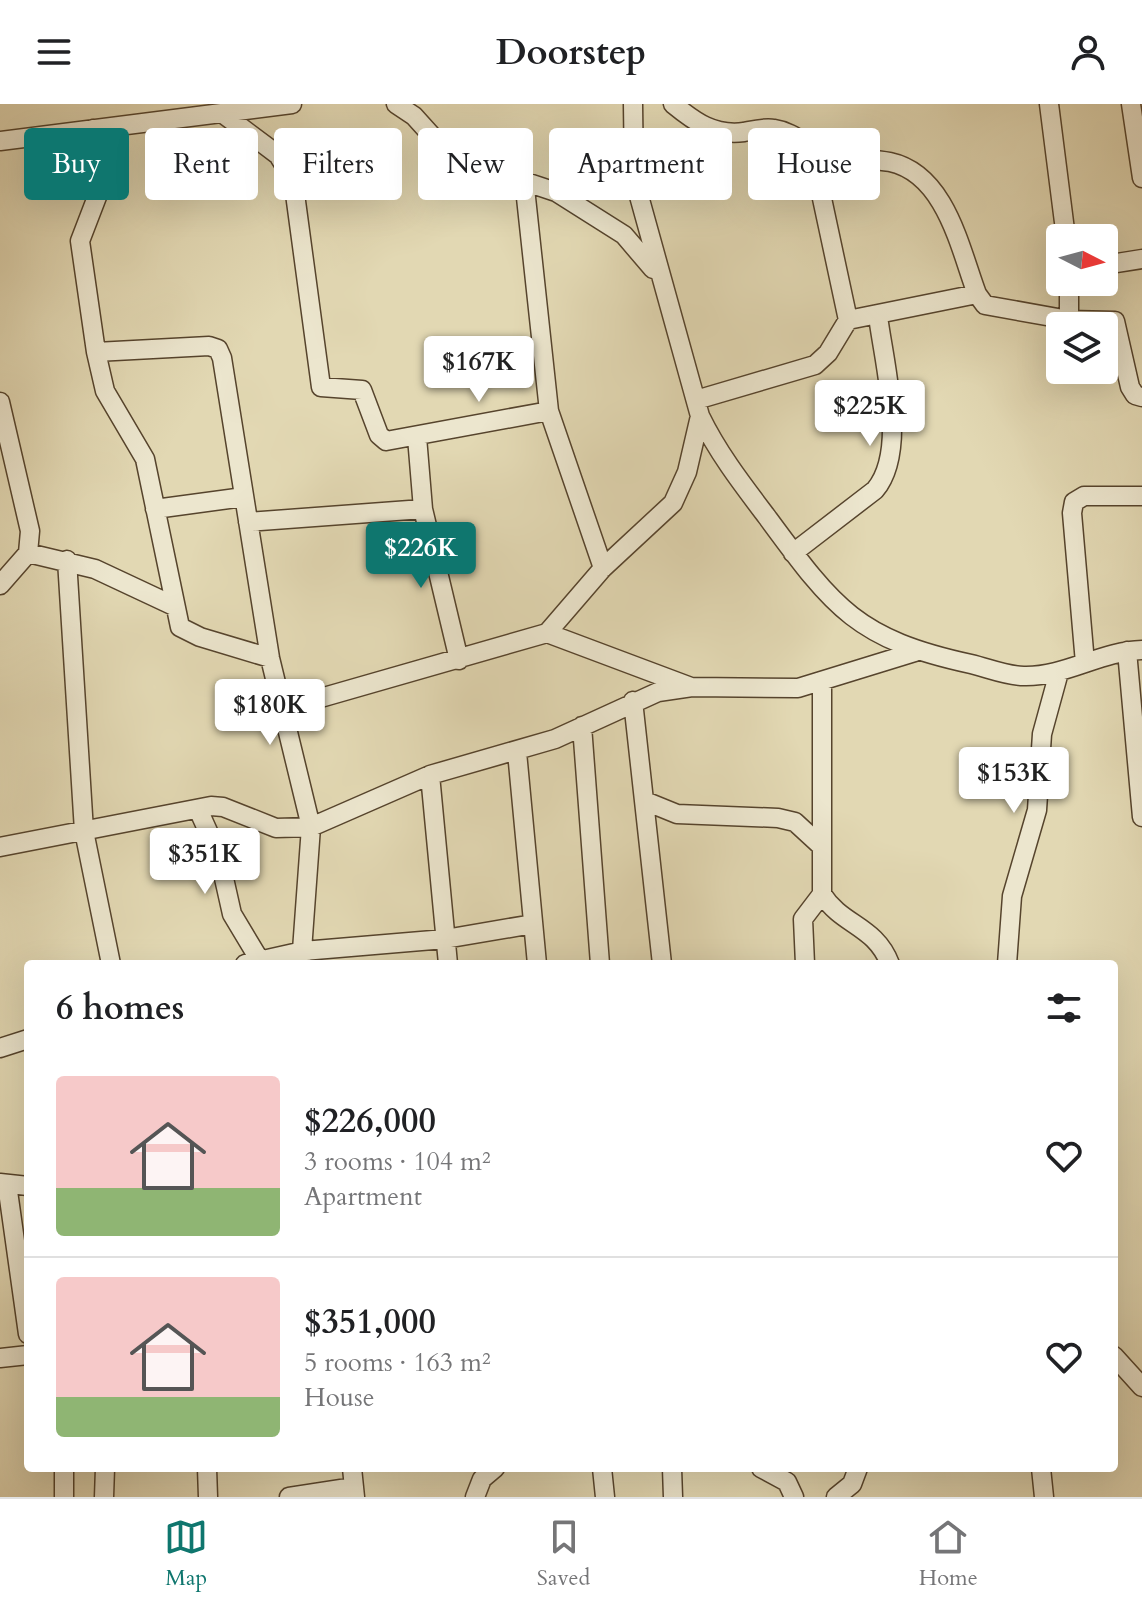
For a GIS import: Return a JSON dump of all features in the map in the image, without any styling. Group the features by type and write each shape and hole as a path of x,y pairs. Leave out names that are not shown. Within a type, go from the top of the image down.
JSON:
{"street":[{"path":"101,128 292,104"},
{"path":"396,104 425,128"},
{"path":"633,104 634,178 698,408 716,447 821,591 851,618 915,652 1019,676 1059,672 1134,650 1142,817"},
{"path":"673,104 710,129 727,134 748,131"},
{"path":"1049,104 1064,224"},
{"path":"1131,104 1142,178"},
{"path":"222,113 278,155 293,179 321,387 362,390 381,440 417,437 549,411"},
{"path":"0,141 24,138"},
{"path":"880,161 891,162 922,180 943,205 977,294 985,305 997,310 1046,317"},
{"path":"533,183 556,192 624,235 660,278"},
{"path":"96,200 80,241 96,352 109,400 137,440 145,459 180,627 188,633 270,658"},
{"path":"526,200 549,411 603,568"},
{"path":"698,408 815,365 828,353 848,320 822,200"},
{"path":"1118,263 1142,259"},
{"path":"848,320 977,294"},
{"path":"793,553 875,490 885,478 891,462 892,428 878,316"},
{"path":"1118,334 1130,387 1135,395 1142,397"},
{"path":"96,352 209,346 218,349 270,658 311,827 302,958"},
{"path":"0,402 30,531 28,553 0,585"},
{"path":"282,709 547,633 603,568 673,503 687,472 698,408"},
{"path":"417,437 423,509 459,660"},
{"path":"1085,663 1074,502 1084,496 1142,496"},
{"path":"155,509 244,497"},
{"path":"248,522 423,509"},
{"path":"28,553 95,569 174,606"},
{"path":"67,560 84,831 110,960"},
{"path":"547,633 692,687"},
{"path":"0,847 198,809 223,807 276,828 311,827 430,775 517,752 658,692 692,687 772,689 822,682 915,652"},
{"path":"1007,960 1012,896 1037,810 1042,734 1059,672"},
{"path":"805,960 803,919 822,894 822,682"},
{"path":"633,701 662,960"},
{"path":"582,726 600,960"},
{"path":"517,752 537,960"},
{"path":"430,775 448,960"},
{"path":"645,801 677,814 778,818 795,822 820,845"},
{"path":"198,809 219,856 232,914 251,960"},
{"path":"822,894 841,915 876,937 888,960"},
{"path":"277,960 445,939 533,924"},
{"path":"0,1048 24,1040"},
{"path":"24,1186 3,1184 24,1310"},
{"path":"0,1358 24,1355"},
{"path":"1118,1360 1142,1387"},
{"path":"64,1472 64,1497"},
{"path":"104,1497 105,1472"},
{"path":"207,1472 208,1497"},
{"path":"289,1497 354,1492 352,1472"},
{"path":"475,1497 482,1479 490,1472"},
{"path":"602,1472 605,1497"},
{"path":"672,1472 673,1497"},
{"path":"768,1472 787,1482 794,1497"},
{"path":"836,1497 852,1484 856,1472"},
{"path":"1041,1472 1044,1497"}]}
